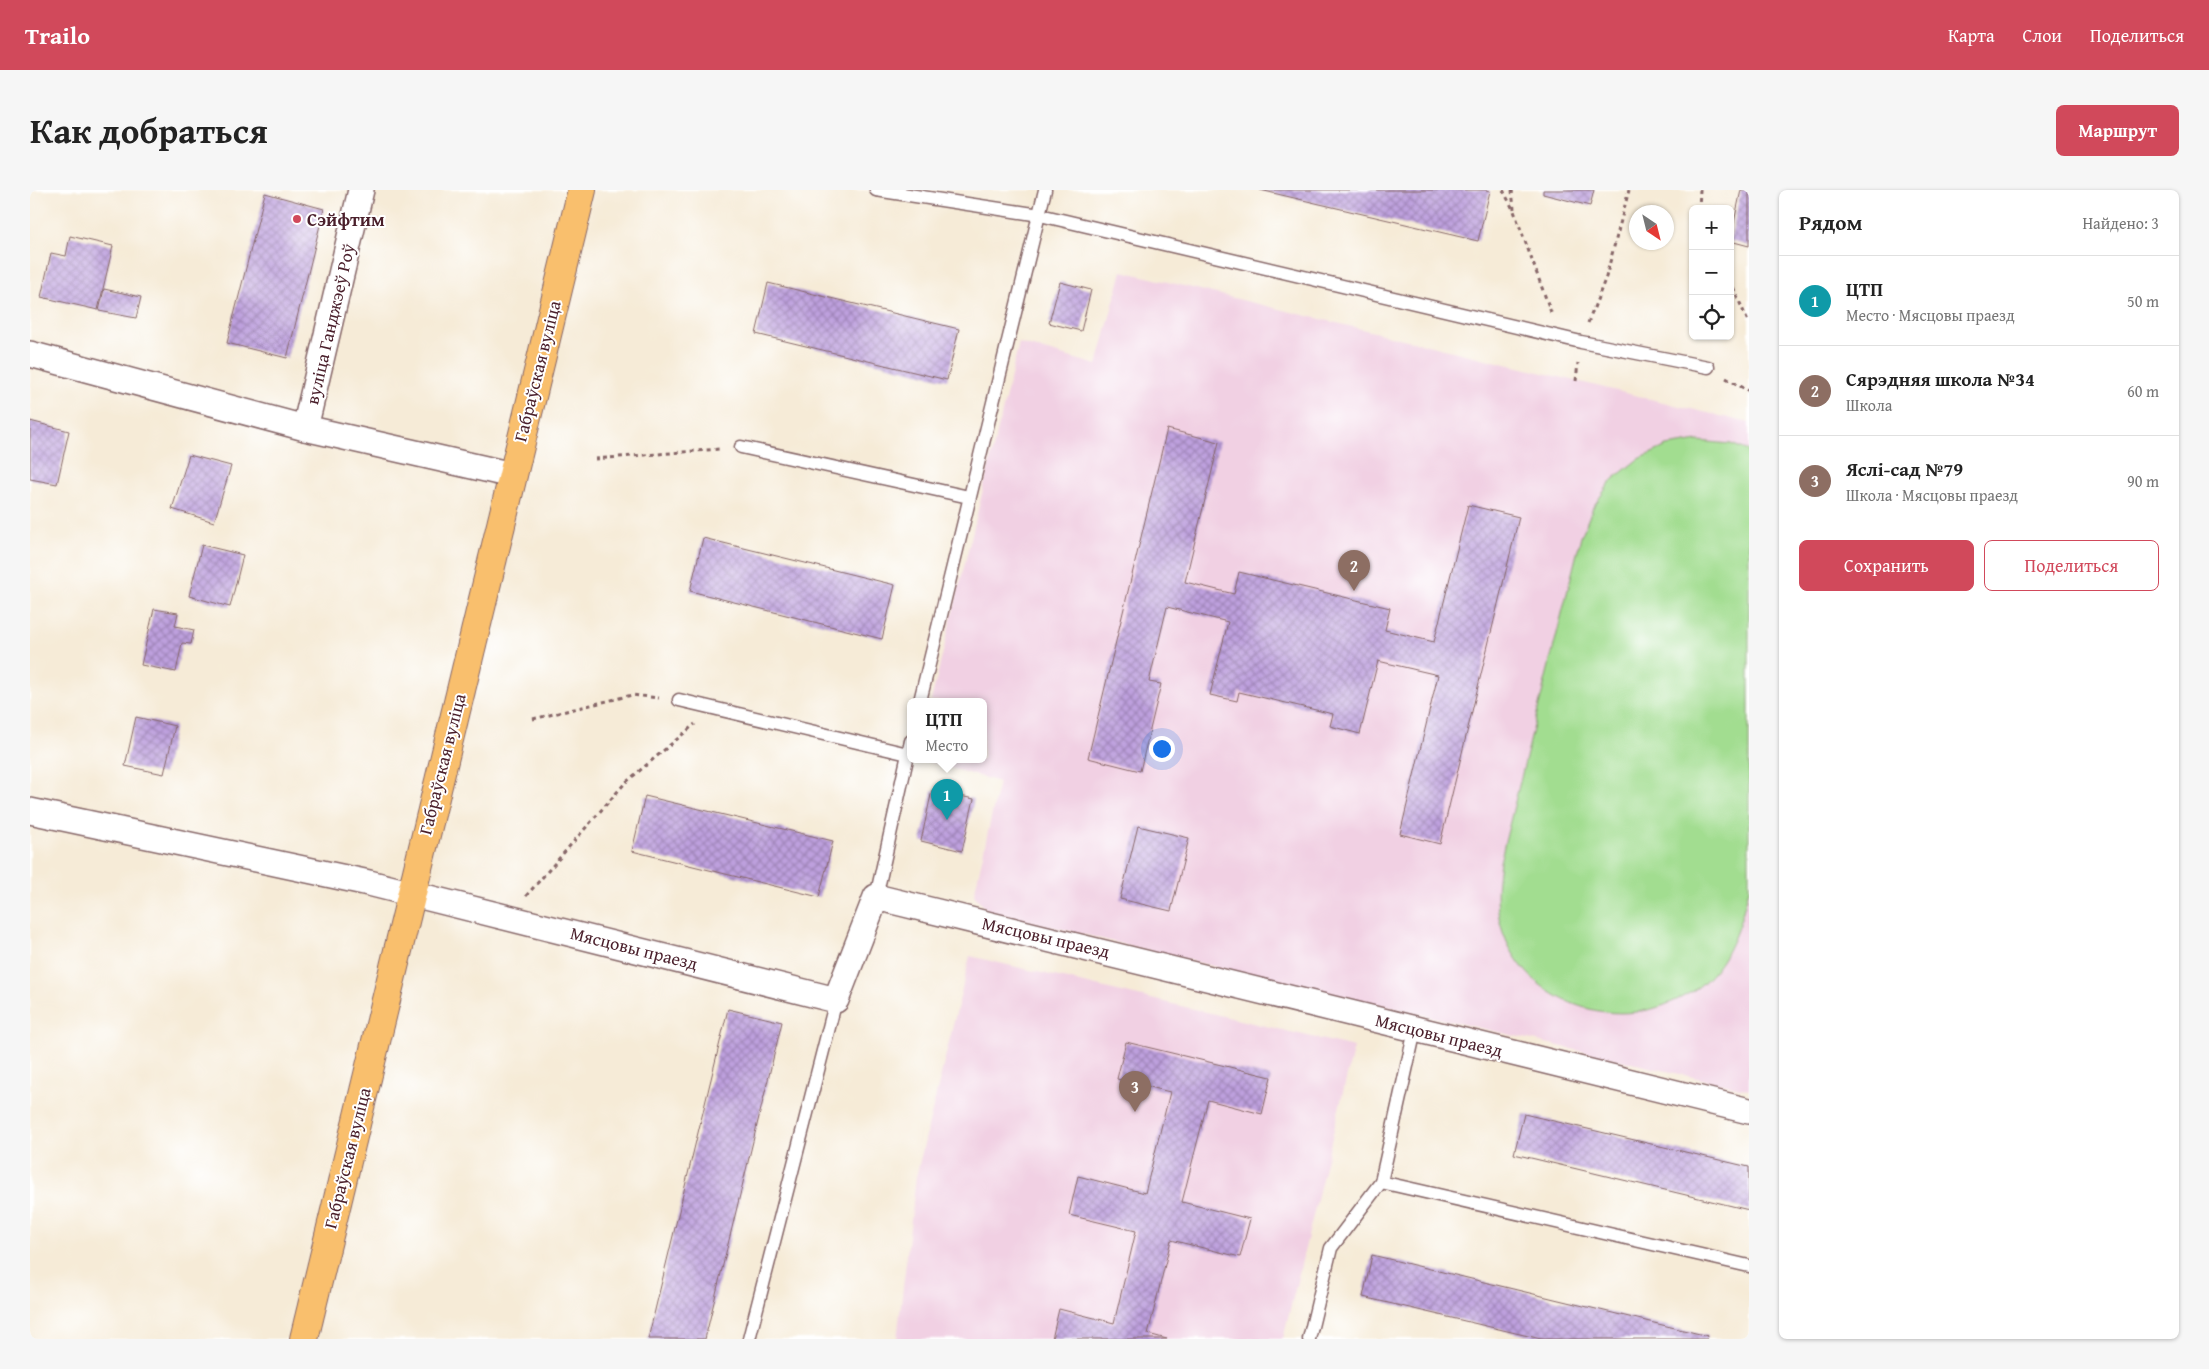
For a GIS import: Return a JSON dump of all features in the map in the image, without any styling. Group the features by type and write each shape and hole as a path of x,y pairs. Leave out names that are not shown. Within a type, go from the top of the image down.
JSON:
{"main road":[{"name":"Габраўская вуліца","path":"304,1339 582,190"}],"street":[{"name":"вуліца Ганджэеў Роў","path":"305,428 361,190"},
{"path":"30,354 305,428 512,475"},
{"name":"Мясцовы праезд","path":"30,811 411,893 836,1000"},
{"path":"836,1000 876,897"},
{"name":"Мясцовы праезд","path":"876,897 1154,963 1415,1030 1749,1111"}],"lane":[{"path":"876,190 1040,215 1581,342 1708,367"},
{"path":"921,698 1045,190"},
{"path":"741,447 969,497"},
{"path":"679,700 907,754"},
{"path":"876,897 907,758"},
{"path":"750,1339 836,1000"},
{"path":"1309,1339 1331,1248 1382,1182 1415,1030"},
{"path":"1382,1182 1749,1266"}],"path":[{"path":"1503,190 1514,211 1560,337"},
{"path":"1512,190 1514,211"},
{"path":"1576,381 1581,342 1606,277 1629,190"},
{"path":"1700,190 1700,205"},
{"path":"1734,289 1749,324"},
{"path":"1708,367 1749,391"},
{"path":"595,459 741,447"},
{"path":"533,719 632,695 679,700"},
{"path":"508,916 625,783 714,708"}],"shaded area":[{"path":"1122,271 1749,423 1749,1090 1216,967 988,911 974,895 999,782 934,763 987,763 987,698 932,698 1019,343 1097,365"},
{"path":"970,956 1354,1047 1283,1339 897,1339 916,1177"}],"green space":[{"path":"1698,441 1731,444 1749,451 1749,889 1739,923 1726,955 1708,979 1698,987 1672,1002 1646,1010 1620,1013 1594,1010 1569,1002 1547,990 1527,972 1512,951 1501,926 1498,910 1497,886 1500,862 1581,537 1593,507 1612,480 1637,460 1667,446"}],"building":[{"path":"1260,190 1486,190 1490,191 1478,241"},
{"path":"1543,190 1594,190 1590,206 1543,194"},
{"path":"1741,190 1749,190 1749,246 1734,242 1734,222"},
{"path":"265,193 324,209 287,358 227,343"},
{"path":"70,236 113,246 98,310 41,297 51,253 66,256"},
{"path":"1060,282 1091,290 1081,331 1049,323"},
{"path":"768,283 959,329 947,380 756,334"},
{"path":"104,289 141,297 136,318 99,311"},
{"path":"30,421 69,431 57,484 30,479"},
{"path":"1167,429 1219,442 1185,582 1234,594 1239,572 1390,608 1385,630 1434,642 1468,505 1519,517 1440,844 1400,834 1438,675 1378,661 1360,734 1330,726 1333,714 1239,692 1237,701 1210,695 1228,622 1167,607 1149,682 1161,684 1140,771 1088,758"},
{"path":"189,455 231,466 214,522 172,509"},
{"path":"703,538 895,585 882,639 690,591"},
{"path":"202,545 243,555 230,607 189,596"},
{"path":"154,609 178,613 175,626 194,630 191,644 182,643 176,672 141,665"},
{"path":"136,717 175,726 164,774 125,766"},
{"path":"932,790 974,799 962,851 921,841"},
{"path":"645,796 833,841 819,897 632,851"},
{"path":"1138,826 1189,838 1171,911 1120,899"},
{"path":"728,1009 782,1022 705,1339 648,1339"},
{"path":"1126,1042 1271,1077 1262,1114 1208,1100 1182,1202 1250,1219 1240,1257 1171,1240 1148,1334 1167,1339 1052,1339 1059,1309 1114,1323 1136,1231 1069,1215 1078,1176 1145,1193 1170,1092 1117,1079"},
{"path":"1524,1114 1749,1167 1749,1210 1514,1154"},
{"path":"1372,1255 1708,1336 1707,1339 1541,1339 1363,1297"}],"place":[{"name":"Сэйфтим","path":"297,219"},
{"name":"Сярэдняя школа №34","path":"1354,591"},
{"name":"ЦТП","path":"947,820"},
{"name":"Яслі-сад №79","path":"1135,1112"}]}
